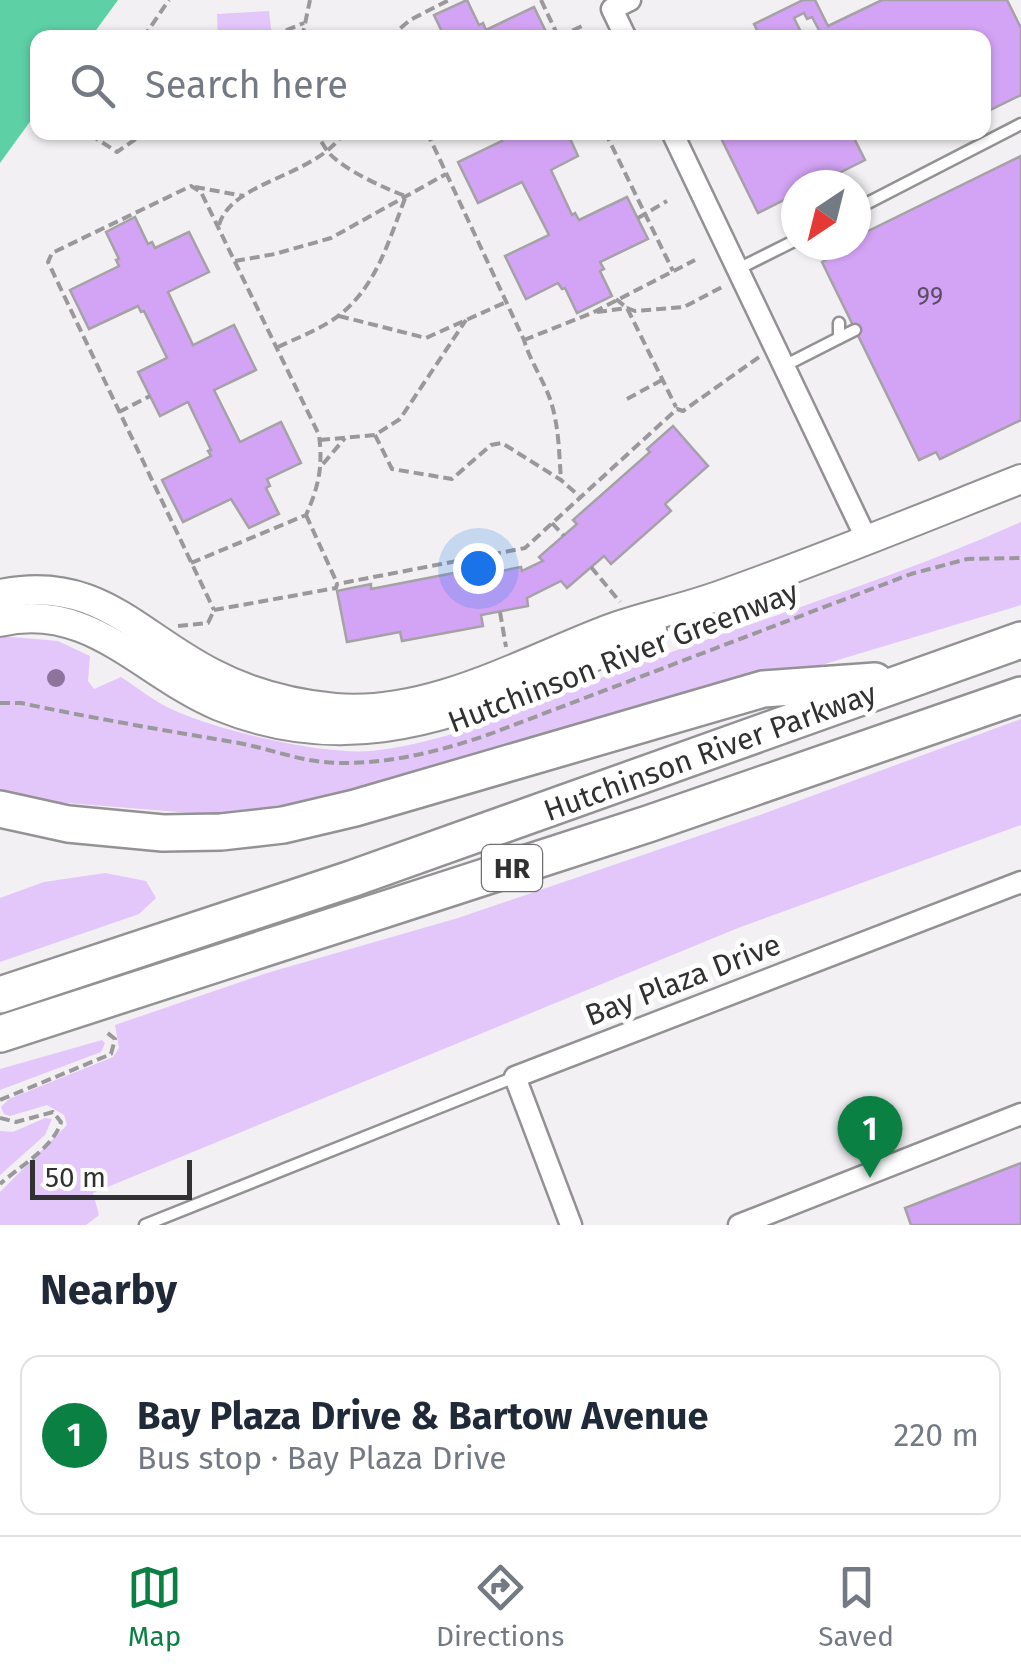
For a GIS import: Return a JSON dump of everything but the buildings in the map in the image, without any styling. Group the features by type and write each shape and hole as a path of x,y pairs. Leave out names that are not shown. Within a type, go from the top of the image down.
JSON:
{"highway":[{"name":"Hutchinson River Parkway","path":"0,995 351,879 1021,640"},
{"path":"0,809 68,824 163,833 283,825 355,808 763,689 916,678"},
{"name":"Hutchinson River Parkway","path":"0,1034 648,824 1021,695"}],"street":[{"path":"621,4 625,30"},
{"path":"676,140 867,540"},
{"path":"0,594 38,590 77,595 112,608 212,673 295,702 339,708 405,704 635,621 716,597 1021,479"},
{"path":"0,622 42,618 76,623 107,637 167,679 219,706 296,727 358,730 418,723 474,707 625,644 716,597"},
{"name":"Bay Plaza Drive","path":"515,1077 1021,882"},
{"path":"515,1077 571,1225"},
{"path":"739,1225 1021,1114"}],"lane":[{"path":"991,139 1021,124"},
{"path":"871,201 990,140"},
{"path":"739,273 781,249"},
{"path":"838,338 839,323"},
{"path":"784,366 855,330"},
{"path":"145,1225 515,1077"}],"path":[{"path":"148,30 168,0"},
{"path":"304,30 310,0"},
{"path":"395,30 450,0"},
{"path":"540,0 556,30"},
{"path":"287,30 305,23"},
{"path":"544,28 552,23"},
{"path":"574,30 582,26"},
{"path":"97,140 117,152 137,140"},
{"path":"321,140 328,153 391,192 406,196"},
{"path":"219,228 220,219 244,196 328,153 338,140"},
{"path":"431,140 550,397 557,425 561,480"},
{"path":"609,140 673,271"},
{"path":"234,261 331,238 446,174"},
{"path":"214,610 48,262 52,253 191,186 244,196"},
{"path":"191,186 201,192 277,348 320,440 323,464 306,515 191,563"},
{"path":"277,348 339,316 364,292 380,265 406,196"},
{"path":"638,218 667,201"},
{"path":"524,340 592,313 695,260"},
{"path":"616,299 635,311 684,307 739,273"},
{"path":"339,316 426,338 506,302"},
{"path":"592,313 628,308"},
{"path":"628,308 677,410 684,412 775,346"},
{"path":"72,314 80,310"},
{"path":"320,440 375,435 400,420 466,320"},
{"path":"626,399 662,380"},
{"path":"120,412 150,396"},
{"path":"214,610 525,548 677,410"},
{"path":"375,435 392,469 452,479 491,445 502,443 561,480 580,498"},
{"path":"323,464 345,438"},
{"path":"164,506 172,501"},
{"path":"306,515 337,584"},
{"path":"552,523 564,536"},
{"path":"490,555 492,572"},
{"name":"Hutchinson River Greenway","path":"0,703 21,703 325,762 406,756 465,743 911,574 967,559 1021,558"},
{"path":"592,567 635,621"},
{"path":"165,644 184,623 208,623 214,610"},
{"path":"500,612 510,668"},
{"path":"0,1100 111,1054 115,1039 104,1030"},
{"path":"0,1118 16,1122 52,1112 62,1122 51,1138 0,1184"}],"shaded area":[{"path":"0,0 118,0 96,30 30,30 30,122 0,163"},
{"path":"269,11 271,30 218,30 217,14"},
{"path":"1021,522 1021,605 798,672 423,774 299,804 217,815 29,800 0,790 0,636 58,641 90,656 88,681 94,689 121,677 165,706 209,723 295,745 371,751 465,730 921,563"},
{"path":"1021,719 1021,825 738,928 93,1193 99,1215 86,1225 0,1225 0,1192 67,1125 64,1115 47,1105 10,1116 1,1107 9,1099 113,1057 119,1048 115,1025 267,973 458,918 760,815"},
{"path":"105,873 146,881 156,898 139,914 0,962 0,898 44,882"},
{"path":"102,1040 105,1043 101,1052 0,1090 0,1069"},
{"path":"45,1118 52,1119 45,1135 0,1175 0,1131 13,1132"}],"place":[{"name":"Bay Plaza Drive & Bartow Avenue","path":"870,1178"}]}
